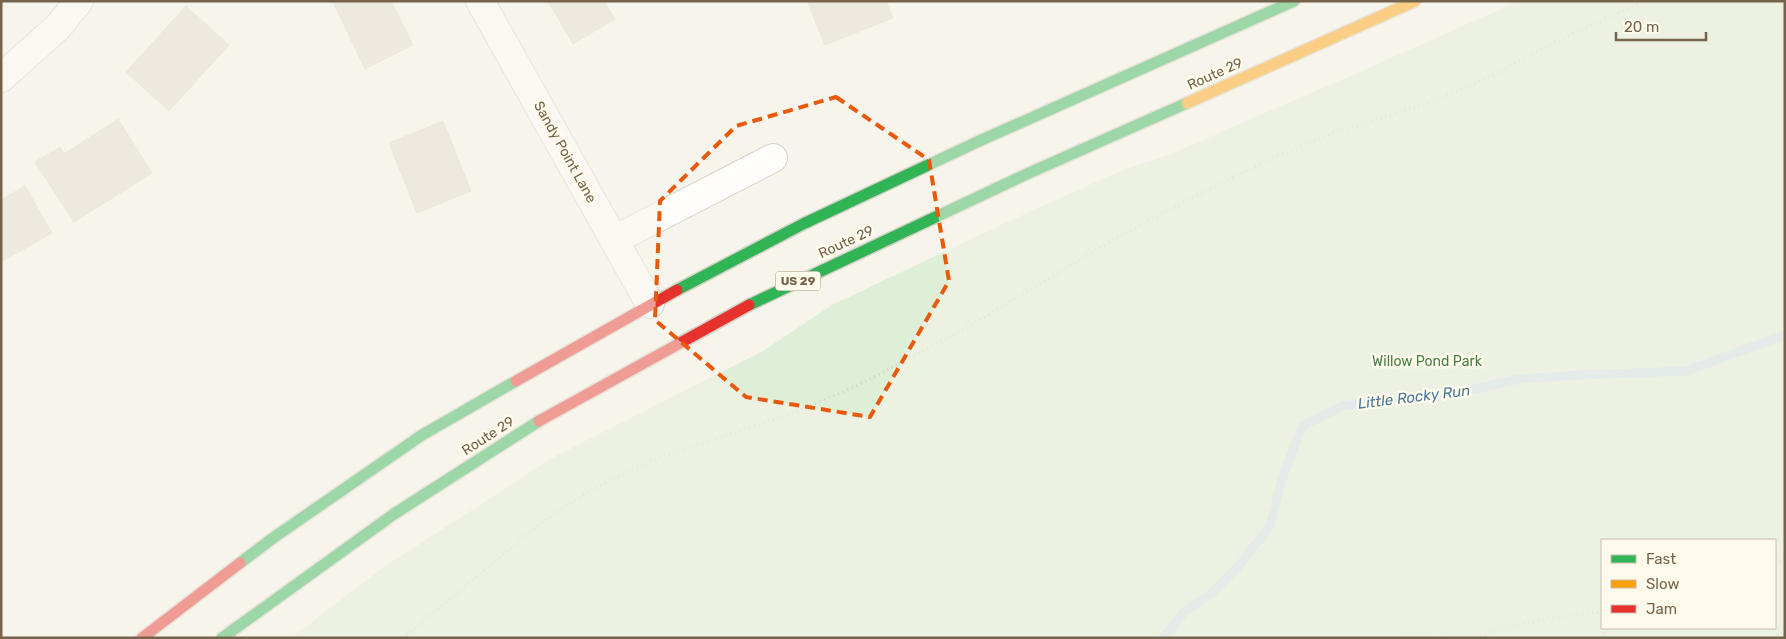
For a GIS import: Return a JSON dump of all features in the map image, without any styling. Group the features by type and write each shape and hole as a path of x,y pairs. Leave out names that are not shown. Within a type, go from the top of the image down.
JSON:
{"main road":[{"path":"142,638 273,538 422,435 650,304 812,219 976,142 1294,1"},
{"name":"Route 29","path":"222,638 394,514 544,418 761,298 1029,173 1415,1"}],"street":[{"path":"1,78 58,27 79,1"},
{"name":"Sandy Point Lane","path":"480,1 650,304"},
{"path":"614,240 773,158"}],"path":[{"path":"403,638 541,522 610,480 654,460 792,413 857,386 968,327 1116,238 1199,194 1277,156 1333,133 1419,106 1463,89 1557,41 1646,1"},
{"path":"1444,638 1479,636 1506,627 1543,619 1601,612"},
{"path":"1401,638 1428,638"}],"highlighted area":[{"path":"836,97 929,160 949,281 870,417 746,397 655,320 660,201 736,126"}],"green space":[{"name":"Willow Pond Park","path":"1519,1 1785,1 1785,638 291,638 381,569 552,458 763,351 832,305 1020,216 1123,170 1168,155"}],"building":[{"path":"391,1 413,45 365,69 333,2"},
{"path":"548,1 604,1 615,19 573,44"},
{"path":"807,1 886,1 893,18 825,45"},
{"path":"186,6 229,45 169,111 126,72"},
{"path":"118,119 152,173 74,222 35,162 60,147 64,154"},
{"path":"443,121 471,191 417,213 389,143"},
{"path":"25,186 52,233 1,262 1,200"}],"waterway":[{"name":"Little Rocky Run","path":"1163,638 1184,612 1213,592 1238,567 1270,526 1282,479 1302,426 1343,406 1407,398 1445,396 1519,379 1686,371 1785,335"}],"traffic: fast":[{"path":"677,290 803,224 977,142 1294,1"},
{"path":"749,305 1029,173 1187,103"},
{"path":"240,563 422,435 516,381"},
{"path":"222,638 394,514 539,421"}],"traffic: slow":[{"path":"1187,103 1415,1"}],"traffic: jam":[{"path":"516,381 677,290"},
{"path":"539,421 749,305"},
{"path":"142,638 240,563"}]}
